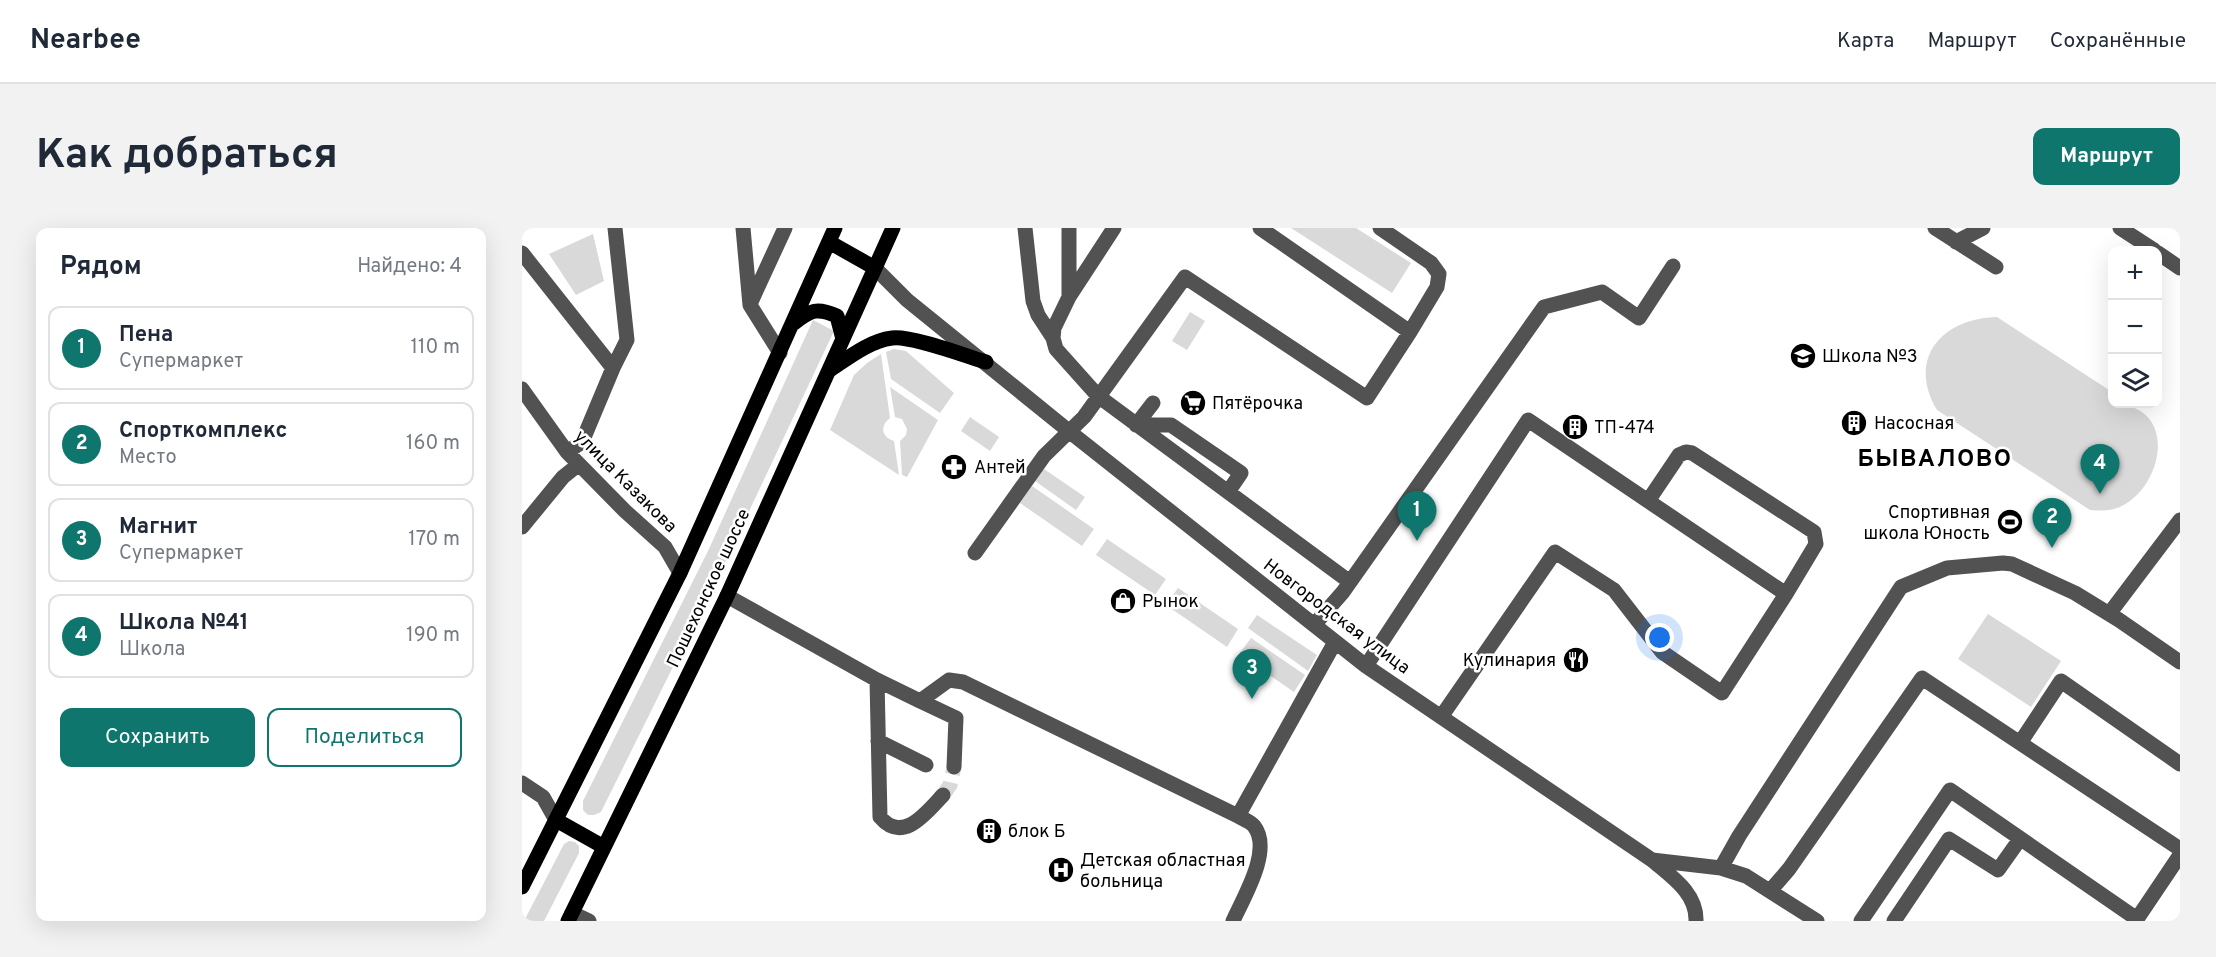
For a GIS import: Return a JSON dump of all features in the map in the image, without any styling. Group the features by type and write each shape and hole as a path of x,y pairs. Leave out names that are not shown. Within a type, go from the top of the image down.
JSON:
{"main road":[{"name":"Пошехонское шоссе","path":"570,917 727,596 893,228"},
{"name":"Пошехонское шоссе","path":"522,887 680,573 832,235 875,268"},
{"path":"793,323 809,312 824,310 837,316 843,339"},
{"path":"830,370 862,349 893,338 925,344 986,363"},
{"path":"556,820 604,847"}],"street":[{"path":"567,452 582,442 627,340 615,228"},
{"path":"743,228 750,305 780,353"},
{"path":"750,305 785,228"},
{"path":"1025,228 1033,301 1038,315 1053,338 1056,349 1098,396 1350,582"},
{"path":"1069,228 1069,297"},
{"path":"1053,338 1054,328 1069,297 1114,228"},
{"path":"1260,228 1410,332"},
{"path":"975,553 1044,456 1084,417 1185,277 1367,398 1437,288 1439,274 1431,263 1380,228"},
{"path":"1935,228 1996,267"},
{"path":"1956,242 1982,228"},
{"path":"2120,228 2148,246"},
{"path":"522,253 613,368"},
{"path":"2162,256 2180,268"},
{"path":"1314,625 1350,582 1544,307 1602,292 1639,318 1673,266"},
{"name":"Новгородская улица","path":"875,268 908,300 1070,432 1366,666 1652,860 1721,868 1746,876 1817,921"},
{"name":"улица Казакова","path":"522,389 578,465 665,547 680,573"},
{"path":"1137,425 1153,403"},
{"path":"1366,666 1528,420 1786,594"},
{"path":"1137,425 1171,425 1241,474 1228,492"},
{"path":"1441,717 1555,552 1614,590 1662,652 1722,693 1816,544 1814,532 1692,453 1686,452 1679,455 1647,501"},
{"path":"522,527 563,477 578,465"},
{"path":"2109,614 2180,520"},
{"path":"1721,868 1738,837 1901,587 1947,568 2012,564 2075,593 2180,662"},
{"path":"727,596 878,680 956,718 954,767"},
{"path":"1238,816 1335,642"},
{"path":"1770,891 1789,869 1922,678 2180,849"},
{"path":"878,680 880,817 887,825 900,828 915,823 943,795"},
{"path":"920,701 949,680 963,682 1255,826 1260,842 1260,859 1233,921"},
{"path":"2020,743 2061,681 2180,764"},
{"path":"878,741 926,765"},
{"path":"522,783 543,797 556,820"},
{"path":"1861,921 1950,790 2137,919 2180,855"},
{"path":"1894,921 1949,839 1998,870 2020,839"},
{"path":"1652,860 1691,896 1696,909 1696,921"},
{"path":"570,917 589,921"}],"shaded area":[{"path":"1291,228 1356,228 1411,263 1392,293"},
{"path":"593,234 604,281 576,295 549,254"},
{"path":"1190,312 1205,321 1187,350 1172,341"},
{"path":"1997,317 2108,389 2108,408 2133,408 2148,417 2156,431 2158,447 2155,464 2148,481 2136,496 2114,509 2090,510 1937,410 1928,391 1926,374 1928,358 1935,344 1946,333 1978,319"},
{"path":"813,320 834,331 726,560 601,812 588,815 583,810 583,801 708,551"},
{"path":"894,349 906,351 954,393 940,413 891,379 886,352"},
{"path":"881,354 890,418 884,425 883,431 894,441 899,475 830,430 854,375"},
{"path":"890,387 938,420 907,477 902,475 900,441 906,435 907,429 902,419 895,417"},
{"path":"970,417 999,437 990,451 961,431"},
{"path":"1044,469 1085,497 1076,510 1035,481"},
{"path":"1032,486 1094,529 1082,546 1020,503"},
{"path":"1107,539 1166,579 1155,595 1096,555"},
{"path":"1178,588 1238,629 1227,647 1166,605"},
{"path":"1988,614 2061,661 2031,707 1958,659"},
{"path":"1257,615 1317,655 1308,671 1248,628"},
{"path":"1251,638 1305,675 1294,692 1239,654"},
{"path":"569,841 579,846 579,853 544,921 524,921 564,844"}],"tunnel":[{"path":"943,795 950,785 954,767"}],"place":[{"name":"Школа №3","path":"1803,356"},
{"name":"Пятёрочка","path":"1193,403"},
{"name":"Насосная","path":"1854,423"},
{"name":"ТП-474","path":"1575,427"},
{"name":"Антей","path":"954,467"},
{"name":"Школа №41","path":"2100,494"},
{"name":"Спортивная школа Юность","path":"2010,522"},
{"name":"Пена","path":"1417,541"},
{"name":"Спорткомплекс","path":"2052,548"},
{"name":"Рынок","path":"1123,601"},
{"name":"Кулинария","path":"1576,660"},
{"name":"Магнит","path":"1252,699"},
{"name":"блок Б","path":"989,831"},
{"name":"Детская областная больница","path":"1061,870"}],"district":[{"name":"БЫВАЛОВО","path":"1935,458"}]}
